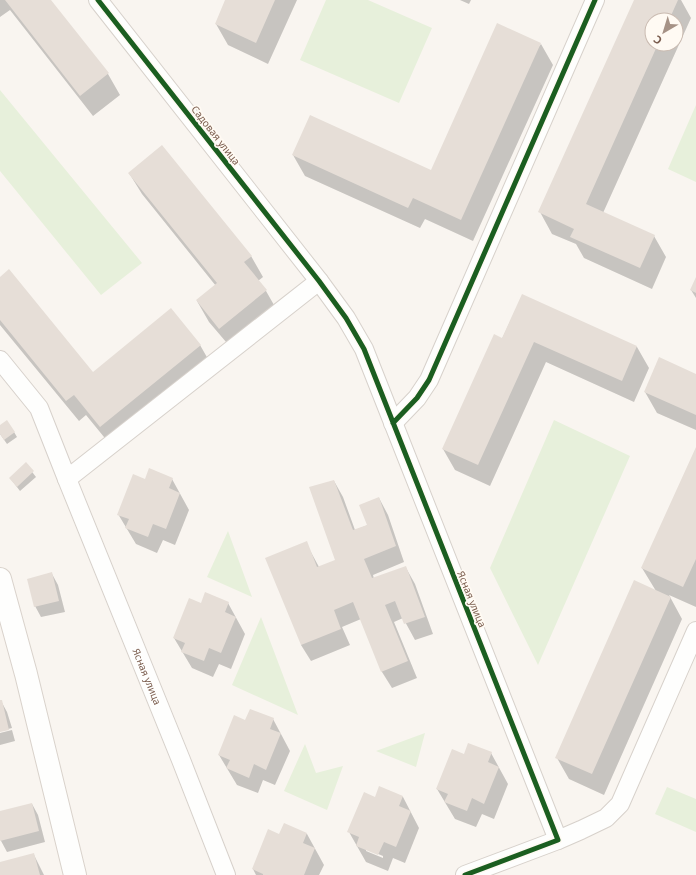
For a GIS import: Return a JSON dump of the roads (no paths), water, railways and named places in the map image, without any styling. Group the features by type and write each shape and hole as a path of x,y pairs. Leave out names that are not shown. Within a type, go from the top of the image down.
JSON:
{"street":[{"name":"Садовая улица","path":"98,0 319,281"},
{"path":"393,423 417,398 429,380 594,0"},
{"name":"Ясная улица","path":"319,281 346,318 364,350 558,840"},
{"path":"67,479 319,281"},
{"name":"Ясная улица","path":"0,360 39,408 226,875"},
{"path":"0,579 26,674 75,875"},
{"path":"465,875 581,830 606,818 620,804 696,631"}]}
